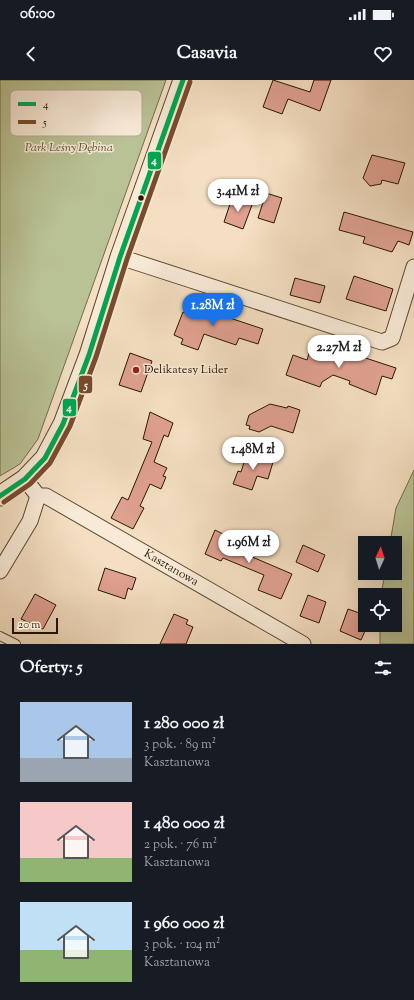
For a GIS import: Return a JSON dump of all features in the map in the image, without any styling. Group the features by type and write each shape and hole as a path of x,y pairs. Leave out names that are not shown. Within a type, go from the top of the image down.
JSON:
{"street":[{"path":"0,496 25,479 45,458 63,424 89,355 120,258 183,80"},
{"path":"120,258 382,342 392,338 414,267"},
{"path":"0,571 30,521 38,496 25,479"},
{"name":"Kasztanowa","path":"38,496 46,496 303,644"}],"lane":[{"path":"0,636 16,644"}],"green space":[{"name":"Park Leśny Dębina","path":"0,80 166,80 38,439 20,464 0,476"},
{"path":"414,470 414,644 380,644 380,632 402,632 402,588 382,588 384,580 402,580 402,536 391,536 396,508"}],"building":[{"path":"273,80 310,92 314,80 331,80 320,111 288,99 282,114 263,107"},
{"path":"372,155 405,163 398,184 382,180 381,184 370,186 363,178"},
{"path":"266,193 282,198 274,223 258,218"},
{"path":"232,198 252,205 243,229 224,222"},
{"path":"344,212 413,232 409,245 398,241 392,252 363,243 365,237 339,230"},
{"path":"354,276 393,289 386,311 346,299"},
{"path":"295,278 325,286 320,303 290,295"},
{"path":"197,297 215,303 212,312 263,329 258,344 239,338 236,345 204,334 198,350 181,344 183,339 174,335 183,312 191,315"},
{"path":"312,344 331,350 332,347 396,368 392,379 382,376 376,395 349,384 350,381 333,375 322,382 320,387 286,375 293,355 307,360"},
{"path":"130,353 152,361 141,392 119,385"},
{"path":"270,404 287,408 288,406 300,410 293,433 271,426 259,432 249,429 250,426 246,425 249,415"},
{"path":"150,412 173,423 168,437 164,435 154,462 167,468 163,476 166,477 161,489 150,484 140,506 144,508 133,529 111,518 122,497 128,500 152,442 143,439"},
{"path":"247,453 273,462 268,479 257,476 252,490 233,484 238,471 241,472"},
{"path":"215,530 229,537 228,540 245,547 244,550 251,553 250,556 292,574 281,599 258,590 264,575 223,558 221,561 205,554"},
{"path":"303,545 325,555 318,572 296,562"},
{"path":"105,568 136,578 132,590 128,588 125,599 98,590"},
{"path":"35,594 56,605 43,629 21,619"},
{"path":"308,595 326,602 319,623 300,616"},
{"path":"348,609 358,613 358,632 365,632 361,640 340,631"},
{"path":"174,614 188,620 186,624 193,627 186,644 160,644"}],"transit line":[{"name":"4","path":"0,496 25,479 45,458 63,424 89,355 120,257 183,80"},
{"name":"5","path":"4,502 30,484 50,463 70,426 96,357 127,259 190,82"}],"place":[{"name":"Delikatesy Lider","path":"136,370"}]}
